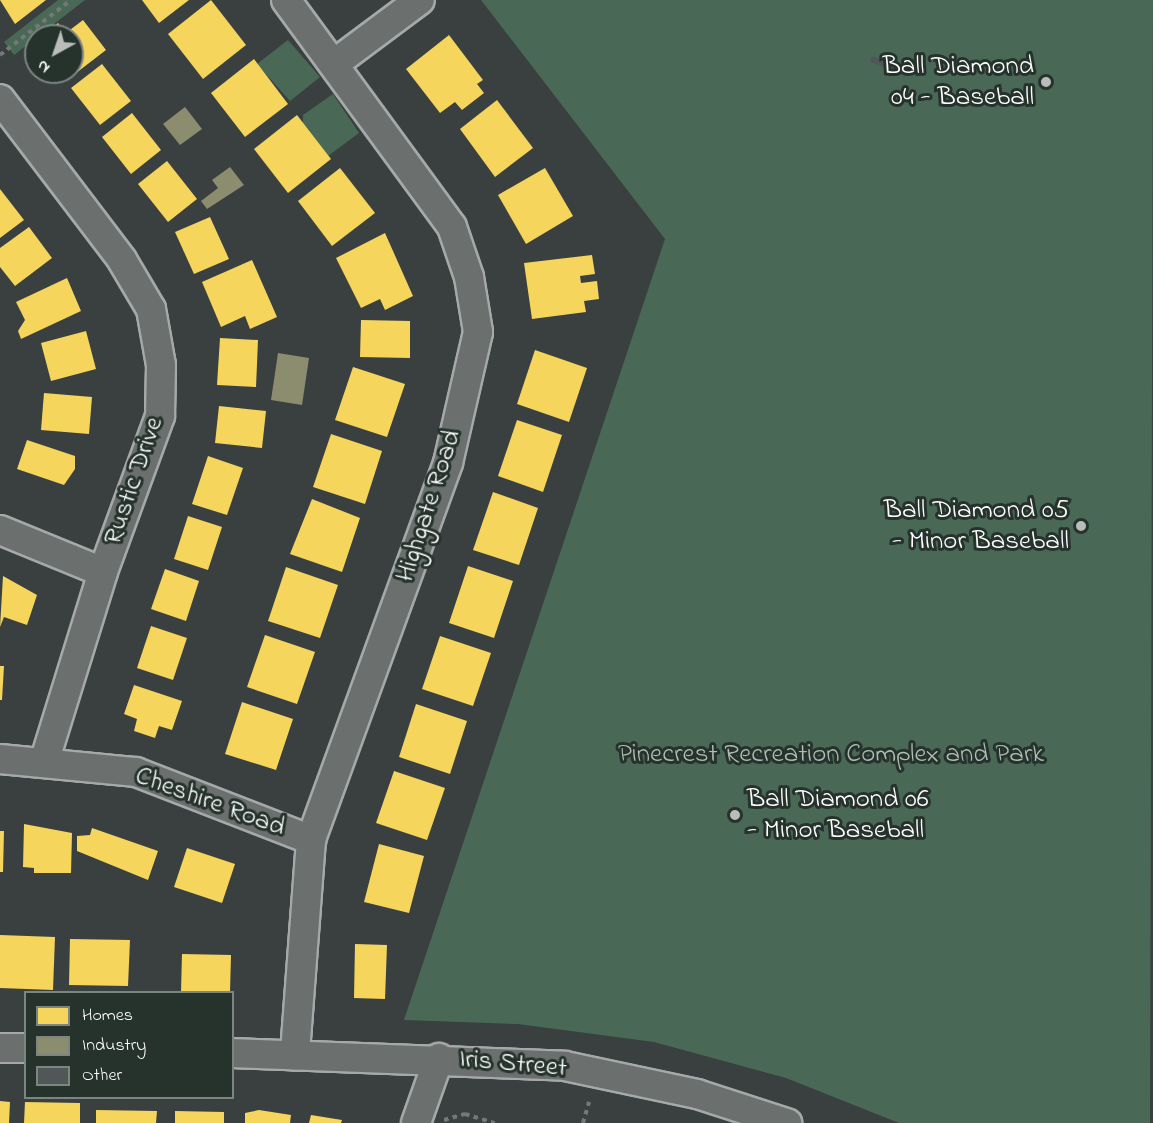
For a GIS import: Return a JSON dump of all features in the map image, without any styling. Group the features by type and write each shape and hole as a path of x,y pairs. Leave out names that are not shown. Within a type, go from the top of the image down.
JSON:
{"street":[{"name":"Highgate Road","path":"286,0 452,227 469,277 478,333 448,463 311,840 295,1055"},
{"path":"334,64 420,0"},
{"name":"Rustic Drive","path":"0,99 122,260 151,309 161,365 160,416 103,572 45,759"},
{"path":"0,530 103,572"},
{"name":"Cheshire Road","path":"0,759 45,759 136,772 311,840"},
{"path":"0,1048 24,1048"},
{"name":"Iris Street","path":"234,1053 439,1058 565,1066 697,1094 787,1123"},
{"path":"417,1121 439,1058"}],"path":[{"path":"0,55 71,0"},
{"path":"583,1123 589,1102"},
{"path":"417,1121 435,1122 465,1114 495,1123"}],"green space":[{"path":"58,0 85,0 54,24 27,24"},
{"name":"Pinecrest Recreation Complex and Park","path":"481,0 1153,0 1150,1123 899,1123 786,1078 654,1042 518,1024 404,1020 665,239"},
{"path":"24,26 24,47 14,55 4,42"},
{"path":"288,40 320,77 290,101 257,64"},
{"path":"333,94 359,133 328,156 303,123 303,115"}],"building: Homes":[{"path":"0,0 46,0 15,24"},
{"path":"142,0 189,0 159,23"},
{"path":"211,0 246,45 203,79 168,34"},
{"path":"83,20 106,50 84,67 84,24 78,24"},
{"path":"449,35 483,80 477,84 484,93 462,110 455,102 440,113 406,69"},
{"path":"254,59 288,104 245,137 211,93"},
{"path":"102,64 131,101 100,125 71,88 76,84 84,84 84,78"},
{"path":"497,100 533,148 495,177 460,129"},
{"path":"132,113 161,150 131,174 102,137"},
{"path":"297,115 331,159 288,193 254,149"},
{"path":"167,161 197,199 168,222 138,184"},
{"path":"340,168 375,213 332,246 298,201"},
{"path":"545,168 573,216 526,244 498,195"},
{"path":"0,189 24,220 0,238"},
{"path":"210,217 229,259 194,274 175,232"},
{"path":"29,227 52,258 15,286 0,267 0,248"},
{"path":"385,233 413,296 385,310 380,299 361,308 336,258"},
{"path":"592,255 595,274 580,276 581,283 597,281 599,299 584,301 586,312 532,319 524,263"},
{"path":"252,260 277,317 250,329 245,316 221,327 202,282"},
{"path":"67,278 81,311 21,339 18,331 25,320 16,302"},
{"path":"361,320 410,321 410,358 360,357"},
{"path":"86,331 96,369 51,381 41,343"},
{"path":"220,338 258,340 256,387 217,385"},
{"path":"535,350 587,368 569,422 517,404"},
{"path":"353,367 405,384 387,437 335,420"},
{"path":"44,393 92,397 89,434 41,430"},
{"path":"219,406 266,411 262,448 215,443"},
{"path":"517,420 562,435 543,492 498,476"},
{"path":"331,434 382,451 365,504 313,487"},
{"path":"27,440 75,456 75,469 64,485 17,469"},
{"path":"208,456 243,468 227,515 192,504"},
{"path":"493,492 538,508 519,565 473,550"},
{"path":"312,499 360,518 342,572 290,554"},
{"path":"188,516 222,527 208,570 174,559"},
{"path":"468,566 513,581 494,638 449,623"},
{"path":"286,567 338,585 320,638 268,621"},
{"path":"165,569 199,581 186,621 151,609"},
{"path":"3,576 37,595 27,625 4,617 0,627"},
{"path":"151,626 187,638 173,680 137,668"},
{"path":"265,635 315,652 297,704 247,687"},
{"path":"440,636 491,653 473,706 422,689"},
{"path":"0,666 4,666 2,700 0,700"},
{"path":"134,685 182,701 172,730 159,726 155,738 134,731 137,719 124,714"},
{"path":"242,702 293,719 276,770 225,754"},
{"path":"416,704 467,721 450,774 399,757"},
{"path":"394,771 445,788 427,840 376,823"},
{"path":"24,824 72,833 71,873 34,873 34,868 23,867"},
{"path":"92,828 158,851 148,880 77,851 77,836 90,835"},
{"path":"0,831 4,831 3,872 0,872"},
{"path":"379,844 424,856 409,913 364,902"},
{"path":"187,848 235,864 222,903 174,887"},
{"path":"0,935 55,937 53,990 0,988"},
{"path":"70,939 130,940 128,986 69,985"},
{"path":"355,944 387,945 385,999 354,998"},
{"path":"182,954 231,955 230,991 181,991"},
{"path":"0,1101 10,1102 9,1123 0,1123"},
{"path":"25,1102 80,1103 80,1123 24,1123"},
{"path":"96,1110 157,1111 156,1123 96,1123"},
{"path":"259,1110 291,1115 290,1123 245,1123 245,1113"},
{"path":"175,1111 224,1112 224,1123 175,1123"},
{"path":"311,1115 342,1120 341,1123 309,1123"}],"building: Industry":[{"path":"185,107 202,129 180,145 163,124"},
{"path":"230,167 244,185 207,209 201,201 218,188 212,180"},
{"path":"278,353 309,358 302,405 271,400"}],"building: Other":[{"path":"872,56 903,67 901,73 870,62"}],"place":[{"name":"Ball Diamond 04 - Baseball","path":"1046,82"},
{"name":"Ball Diamond 05 - Minor Baseball","path":"1081,526"},
{"name":"Ball Diamond 06 - Minor Baseball","path":"735,815"}]}
